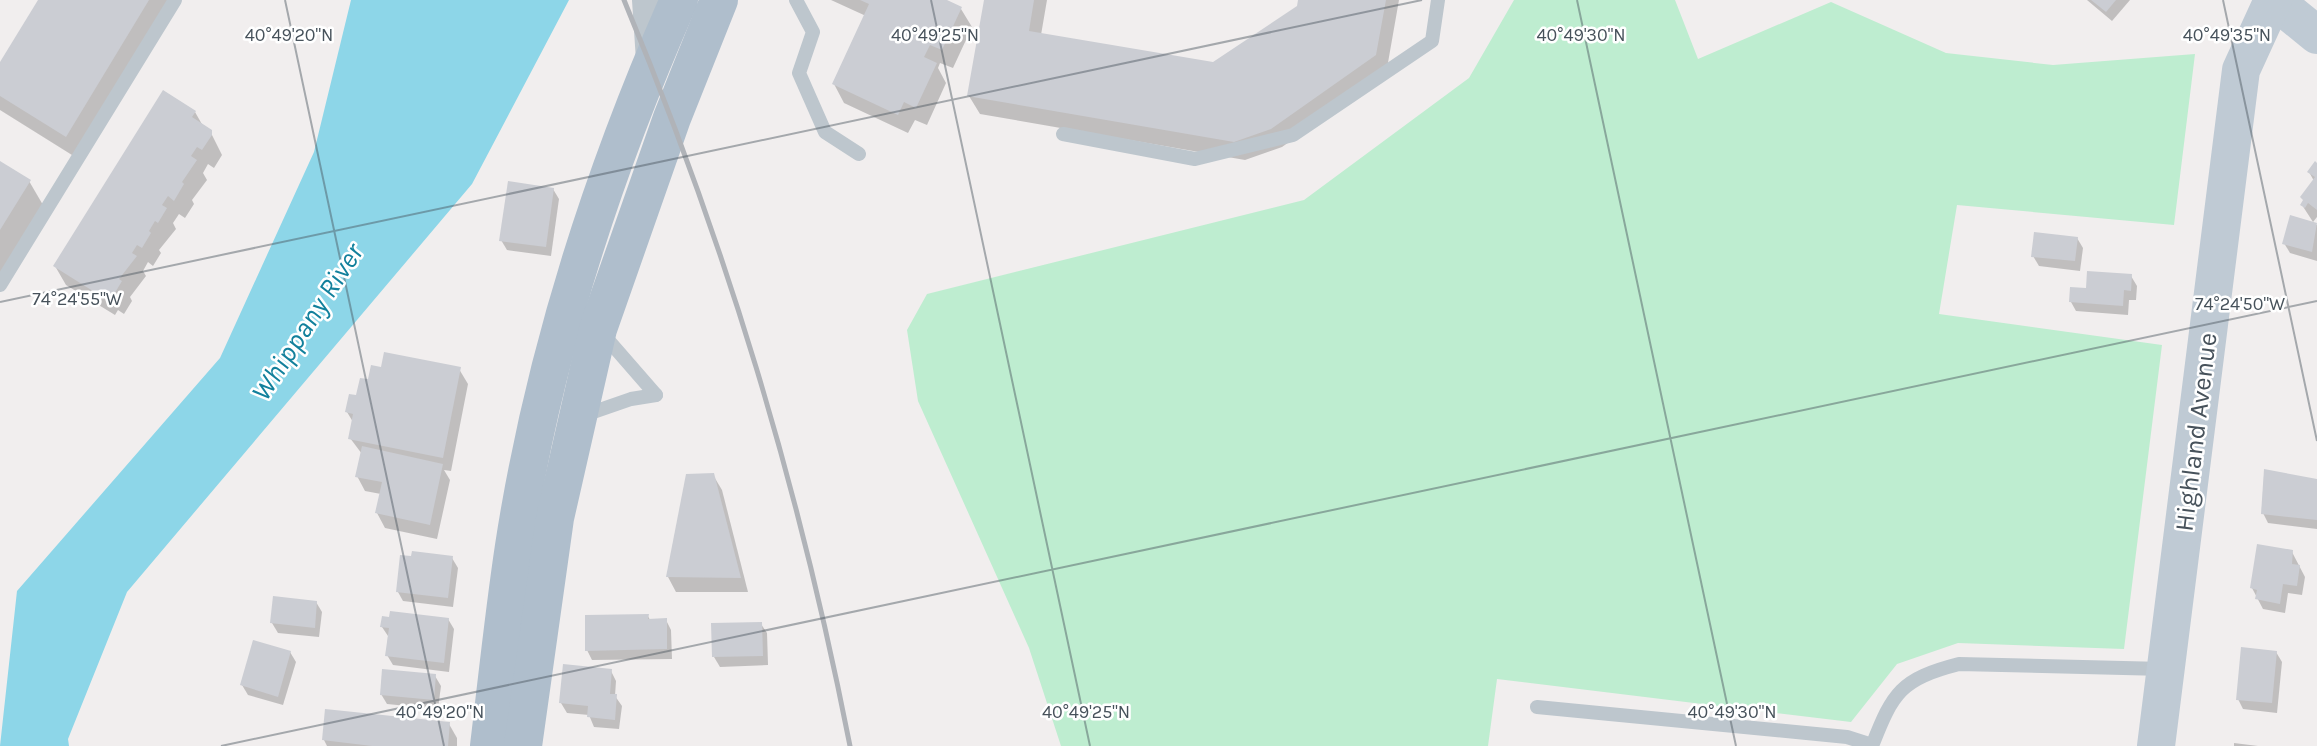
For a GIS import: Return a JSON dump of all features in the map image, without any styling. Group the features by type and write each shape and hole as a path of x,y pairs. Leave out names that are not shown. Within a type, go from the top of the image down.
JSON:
{"main road":[{"path":"489,746 514,546 535,435 562,326 623,134 678,0"},
{"path":"523,746 555,519 598,329 672,118 719,0"}],"street":[{"path":"646,0 650,64"},
{"path":"2274,0 2317,35"},
{"name":"Highland Avenue","path":"2156,746 2241,70 2274,0"}],"lane":[{"path":"0,285 175,0"},
{"path":"796,0 813,32 799,73 825,132 859,153"},
{"path":"1062,134 1195,159 1293,135 1432,41 1438,0"},
{"path":"578,418 618,403 656,395 598,329"},
{"path":"1537,706 1847,737 1872,745 1895,695 1926,672 1937,669 1959,664 2166,669"}],"green space":[{"path":"1514,0 1675,0 1698,59 1831,2 1946,53 2053,65 2195,54 2174,225 1957,205 1939,314 2162,345 2124,649 1958,643 1897,664 1851,722 1497,679 1488,746 1061,746 1029,648 918,401 907,330 927,294 1304,200 1469,78"}],"water":[{"name":"Whippany River","path":"351,0 569,0 472,184 127,592 68,739 69,746 0,746 17,591 220,358 314,152"}],"building":[{"path":"38,0 149,0 66,137 0,96 0,62"},
{"path":"860,0 947,0 962,7 942,50 930,45 924,57 937,63 916,108 904,102 898,115 832,84 869,4"},
{"path":"984,0 1034,0 1029,31 1213,62 1297,6 1298,0 1386,0 1376,55 1271,129 1234,142 967,96"},
{"path":"2091,0 2116,0 2106,12"},
{"path":"163,90 196,111 192,117 212,130 212,135 202,150 197,147 191,156 197,160 182,182 184,184 174,201 168,196 162,205 167,208 158,223 155,221 142,248 137,245 132,253 137,256 119,279 122,281 113,296 107,293 104,298 53,266"},
{"path":"0,161 31,180 0,230"},
{"path":"2315,161 2317,210 2308,203 2305,208 2300,205 2303,200 2300,197 2315,177 2307,172"},
{"path":"508,181 554,188 546,247 499,241"},
{"path":"2290,215 2317,223 2312,252 2282,244"},
{"path":"2034,232 2078,237 2075,261 2031,257"},
{"path":"2087,271 2132,274 2131,291 2124,290 2123,306 2069,302 2070,287 2086,288"},
{"path":"384,352 461,367 443,458 348,439 353,414 345,412 349,394 356,395 360,378 368,379 371,365 381,367"},
{"path":"362,446 443,464 430,525 375,513 382,482 355,477"},
{"path":"2264,469 2317,479 2317,520 2261,514"},
{"path":"714,473 741,578 666,577 686,474"},
{"path":"2257,544 2293,550 2292,564 2300,565 2297,586 2283,584 2280,604 2255,599 2257,590 2250,588"},
{"path":"412,551 453,556 448,598 396,592 400,555 411,556"},
{"path":"273,596 317,601 315,628 270,623"},
{"path":"390,611 449,618 444,663 385,656 389,628 380,627 382,616 389,617"},
{"path":"649,614 648,619 667,618 667,649 585,651 585,615"},
{"path":"762,622 763,656 712,657 711,623"},
{"path":"253,640 291,651 278,697 240,685"},
{"path":"2241,647 2277,651 2272,703 2236,700"},
{"path":"563,664 612,669 610,694 617,694 615,720 587,717 588,706 559,703"},
{"path":"382,669 436,674 434,700 380,695"},
{"path":"325,709 450,722 448,746 372,746 322,740"}],"railway":[{"path":"624,0 695,183 756,367 808,554 850,746"}]}
